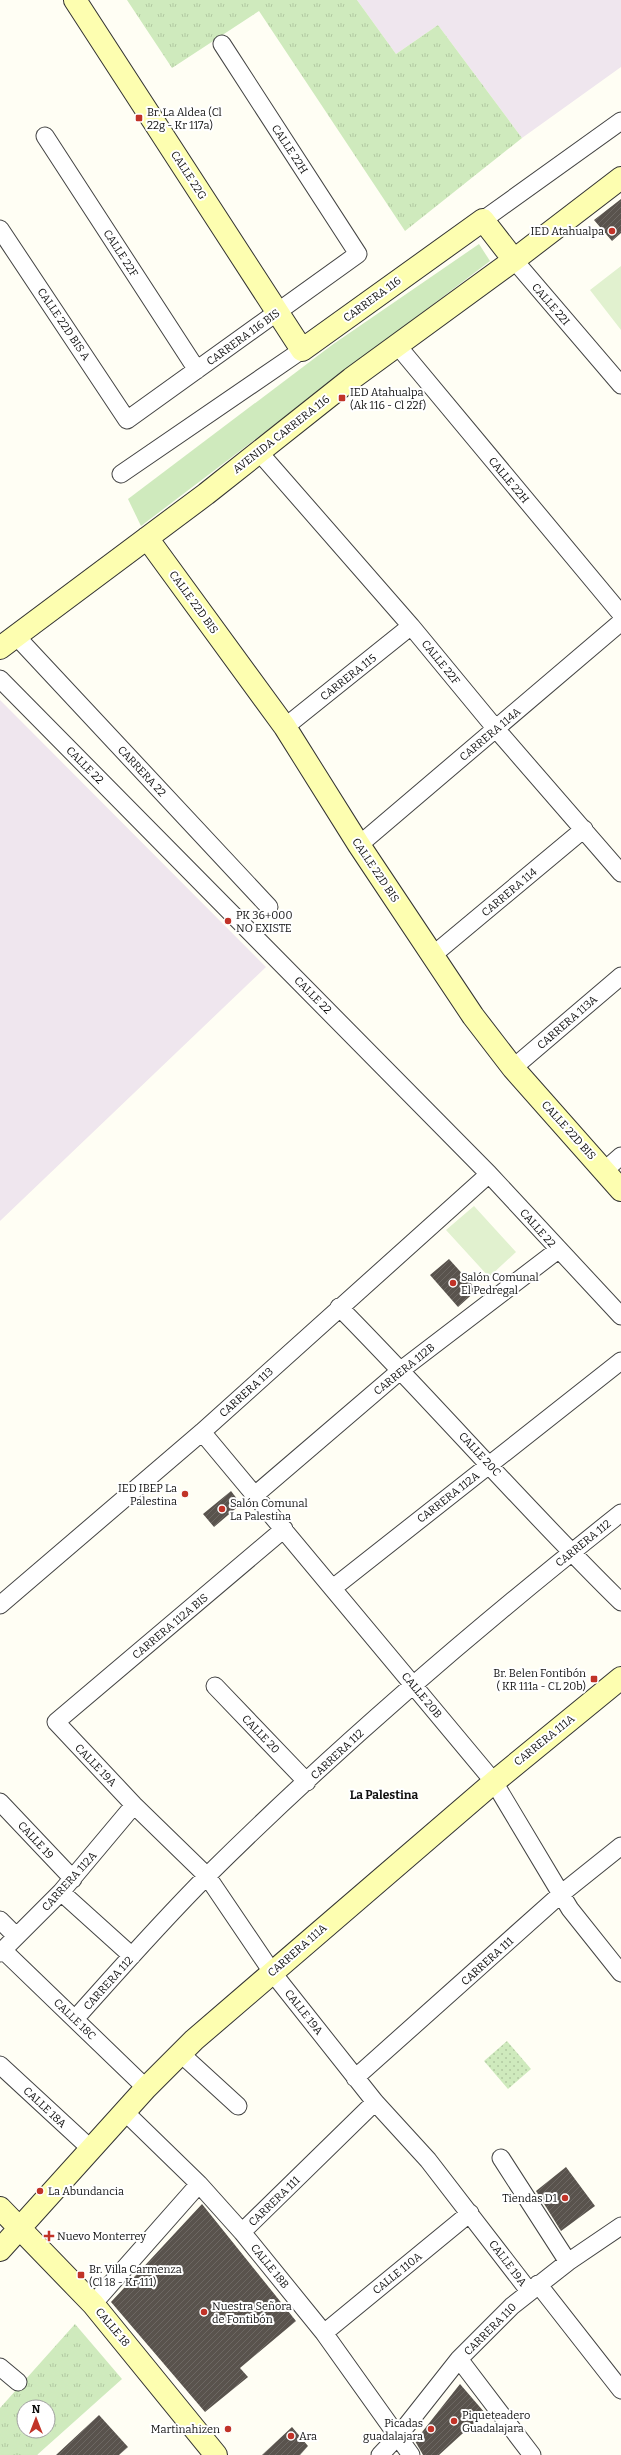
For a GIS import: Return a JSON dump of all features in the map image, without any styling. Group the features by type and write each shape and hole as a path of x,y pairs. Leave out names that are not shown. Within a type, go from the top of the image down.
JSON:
{"street":[{"name":"CALLE 22G","path":"75,0 302,350"},
{"name":"CALLE 22H","path":"222,44 358,254"},
{"name":"CARRERA 116","path":"121,474 302,350 621,121"},
{"name":"CALLE 22F","path":"45,136 197,370"},
{"name":"AVENIDA CARRERA 116","path":"8,642 147,538 397,345 514,260 621,178"},
{"name":"CALLE 22I","path":"483,220 514,260 621,385"},
{"name":"CALLE 22D BIS A","path":"0,229 127,420"},
{"name":"CARRERA 116 BIS","path":"127,420 358,254"},
{"name":"CALLE 22H","path":"397,345 621,614"},
{"name":"CALLE 22F","path":"259,452 412,626 496,729 621,873"},
{"name":"CALLE 22D BIS","path":"147,538 284,727 359,845 473,1016 514,1068 613,1163 621,1190"},
{"name":"CARRERA 114A","path":"359,845 621,622"},
{"name":"CARRERA 115","path":"284,727 412,626"},
{"name":"CARRERA 22","path":"8,642 268,907"},
{"name":"CALLE 22","path":"0,679 489,1174 558,1250 621,1316"},
{"name":"CARRERA 114","path":"433,955 584,829"},
{"name":"CARRERA 113A","path":"514,1068 621,976"},
{"name":"CARRERA 113","path":"0,1605 202,1432 339,1307 489,1174"},
{"name":"CARRERA 112B","path":"255,1495 401,1370 558,1250"},
{"name":"CALLE 20C","path":"339,1307 401,1370 571,1552 621,1602"},
{"name":"CARRERA 112A","path":"333,1588 621,1361"},
{"name":"CALLE 20B","path":"202,1432 494,1782 570,1909 621,1973"},
{"name":"CARRERA 112","path":"75,2020 132,1956 207,1876 307,1782 413,1685 571,1552 621,1513"},
{"name":"CARRERA 112A BIS","path":"56,1722 284,1530"},
{"name":"CARRERA 111A","path":"0,2250 146,2088 180,2053 272,1972 494,1782 621,1678"},
{"name":"CALLE 20","path":"215,1686 307,1782"},
{"name":"CALLE 19A","path":"56,1722 134,1805 207,1876 272,1972 355,2078 428,2160 470,2213 621,2390"},
{"name":"CALLE 19","path":"0,1802 73,1879"},
{"name":"CARRERA 112A","path":"1,1952 73,1879 134,1805"},
{"name":"CARRERA 111","path":"355,2078 561,1894 621,1846"},
{"path":"61,1892 132,1956"},
{"path":"0,1920 16,1936"},
{"name":"CALLE 18C","path":"1,1952 146,2088"},
{"path":"180,2053 238,2106"},
{"name":"CALLE 18A","path":"0,2065 91,2149"},
{"name":"CARRERA 111","path":"242,2232 375,2102"},
{"name":"CALLE 18B","path":"125,2112 199,2184 242,2232 324,2333 399,2435 411,2455"},
{"path":"501,2158 568,2262"},
{"path":"93,2304 199,2184"},
{"name":"CALLE 18","path":"0,2208 93,2304 216,2455"},
{"name":"CALLE 110A","path":"324,2333 470,2213"},
{"name":"CARRERA 110","path":"380,2455 399,2435 459,2359 533,2287 621,2226"},
{"path":"459,2359 532,2455"},
{"path":"0,2367 18,2382"}],"shaded area":[{"path":"357,0 621,0 621,67 522,138 438,25 396,54"},
{"path":"0,700 266,967 0,1221"}],"green space":[{"path":"127,0 357,0 396,54 438,25 522,138 405,231 259,11 172,68"},
{"path":"479,244 490,261 141,526 128,499 332,345"},
{"path":"621,266 621,330 590,290"},
{"path":"474,1206 516,1252 489,1277 446,1230"},
{"path":"507,2041 531,2069 508,2089 484,2061"},
{"path":"75,2324 122,2379 56,2438 56,2399 16,2399 16,2439 55,2439 37,2455 0,2455 0,2408"}],"building":[{"name":"IED Atahualpa","path":"621,199 621,233 612,241 594,220"},
{"name":"Salón Comunal El Pedregal","path":"449,1259 477,1290 458,1307 430,1275"},
{"name":"Salón Comunal La Palestina","path":"231,1491 241,1504 214,1527 203,1514"},
{"name":"Tiendas D1","path":"566,2167 595,2206 561,2231 536,2191"},
{"name":"Nuestra Señora de Fontibón","path":"202,2204 296,2321 240,2368 248,2377 205,2412 111,2302"},
{"name":"Piqueteadero Guadalajara","path":"460,2384 485,2413 439,2455 423,2455 415,2441"},
{"path":"99,2415 128,2447 119,2455 56,2455"},
{"name":"Ara","path":"292,2427 308,2446 300,2455 262,2455"}],"place":[{"name":"Br. La Aldea (Cl 22g - Kr 117a)","path":"139,118"},
{"name":"IED Atahualpa","path":"612,231"},
{"name":"IED Atahualpa (Ak 116 - Cl 22f)","path":"342,398"},
{"name":"PK 36+000 NO EXISTE","path":"228,921"},
{"name":"Salón Comunal El Pedregal","path":"453,1283"},
{"name":"IED IBEP La Palestina","path":"185,1494"},
{"name":"Salón Comunal La Palestina","path":"222,1509"},
{"name":"Br. Belen Fontibón ( KR 111a - CL 20b)","path":"594,1679"},
{"name":"La Abundancia","path":"40,2191"},
{"name":"Tiendas D1","path":"565,2198"},
{"name":"Nuevo Monterrey","path":"49,2236"},
{"name":"Br. Villa Carmenza (Cl 18 - Kr 111)","path":"81,2275"},
{"name":"Nuestra Señora de Fontibón","path":"204,2312"},
{"name":"Piqueteadero Guadalajara","path":"454,2421"},
{"name":"Martinahizen","path":"228,2429"},
{"name":"Picadas guadalajara","path":"431,2429"},
{"name":"Ara","path":"291,2436"}],"district":[{"name":"La Palestina","path":"384,1795"}]}
